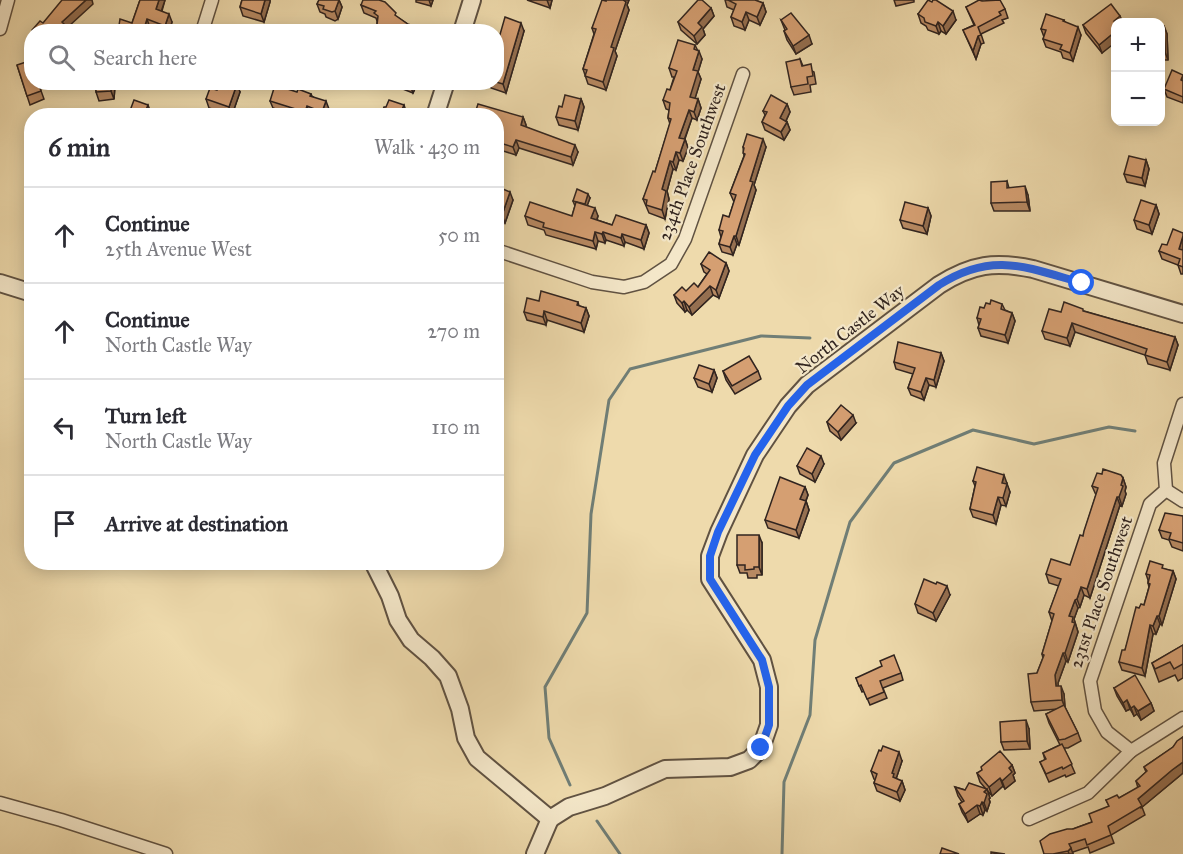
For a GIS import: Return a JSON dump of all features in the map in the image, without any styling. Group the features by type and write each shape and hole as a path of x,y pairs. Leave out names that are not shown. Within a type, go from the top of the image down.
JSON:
{"street":[{"path":"0,29 8,0"},
{"path":"204,24 212,0"},
{"path":"464,24 472,0"},
{"name":"234th Place Southwest","path":"504,253 592,282 624,287 644,282 671,264 685,239 743,74"},
{"path":"438,108 443,90"},
{"name":"North Castle Way","path":"550,819 569,807 605,796 665,769 730,767 749,760 761,748 769,725 769,687 762,660 710,579 710,556 718,532 755,455 788,406 807,385 956,274 987,265 1033,269 1183,314"},
{"path":"0,283 24,290"},
{"path":"1183,404 1164,463 1166,490 1183,501"},
{"name":"231st Place Southwest","path":"1131,751 1107,732 1095,711 1090,681 1150,504 1166,490"},
{"path":"377,570 390,596 398,620 411,640 448,676 460,709 466,738 477,758 550,819 535,854"},
{"path":"1029,819 1088,793 1131,751 1183,718"},
{"path":"0,803 166,854"}],"building":[{"path":"62,0 86,0 62,22 64,24 37,24 40,21 43,23"},
{"path":"140,0 159,0 156,9 169,14 166,24 147,19 145,24 119,24 120,19 132,23"},
{"path":"242,0 265,0 261,14 240,7"},
{"path":"319,0 339,0 335,11 332,12 317,4"},
{"path":"363,0 385,2 396,13 395,15 408,24 377,24 378,16 374,13 376,11 361,5"},
{"path":"602,0 626,2 611,47 614,48 603,82 585,76 587,70 583,69 596,29 592,28"},
{"path":"698,0 702,0 711,8 698,23 702,27 694,36 678,22"},
{"path":"728,0 755,0 763,3 757,17 746,12 742,22 731,17 736,4"},
{"path":"928,0 932,2 936,0 953,11 943,26 938,22 936,26 925,22 924,18 918,14"},
{"path":"979,0 1000,0 1005,9 999,12 1001,15 978,27 981,35 978,36 973,51 963,30 975,25 966,7"},
{"path":"1111,4 1120,16 1111,18 1111,35 1099,45 1083,25"},
{"path":"791,13 809,35 793,46 784,31 787,29 781,20"},
{"path":"1046,14 1078,27 1070,53 1060,49 1062,45 1043,39 1046,30 1041,29"},
{"path":"505,17 521,23 504,81 504,24"},
{"path":"678,40 695,45 694,49 699,51 693,70 698,71 690,97 698,99 694,112 689,110 679,138 685,139 680,153 676,152 673,162 670,161 662,189 666,191 662,210 646,205 647,200 643,199 653,171 655,172 671,119 668,118 670,103 663,100 667,89 670,90 677,71 669,68"},
{"path":"800,59 802,66 811,64 813,76 807,77 808,84 791,87 786,62"},
{"path":"24,63 24,87 17,65"},
{"path":"1172,70 1183,75 1181,80 1183,81 1183,97 1165,89"},
{"path":"25,90 41,90 41,91 27,96"},
{"path":"209,90 235,90 229,107 206,99"},
{"path":"273,90 297,92 301,90 326,101 323,108 307,106 306,108 292,108 270,101"},
{"path":"565,95 581,99 575,121 556,117"},
{"path":"771,95 787,104 780,118 787,122 781,132 762,122 767,112 763,111"},
{"path":"134,100 148,105 147,108 131,108"},
{"path":"389,100 404,105 403,108 384,108"},
{"path":"478,104 492,108 477,108"},
{"path":"504,112 523,117 521,125 575,145 571,157 516,140 513,147 504,144"},
{"path":"747,134 763,139 750,181 753,182 736,236 730,247 719,244 723,231 719,230 723,215 729,217 736,195 730,193 745,154 743,147"},
{"path":"1129,156 1146,160 1142,178 1124,174"},
{"path":"1007,181 1007,188 1025,186 1027,202 991,203 991,182"},
{"path":"504,189 510,192 504,209"},
{"path":"577,189 588,194 585,204 573,201"},
{"path":"1141,200 1156,205 1149,225 1134,220"},
{"path":"530,202 572,216 576,202 595,208 591,218 612,225 616,215 646,225 641,240 622,234 621,238 595,232 593,241 543,227 544,223 525,216"},
{"path":"905,202 928,208 923,226 900,220"},
{"path":"1173,229 1183,233 1179,249 1183,250 1183,267 1178,265 1180,259 1159,251 1162,244 1167,245"},
{"path":"709,252 726,263 716,290 710,286 689,307 674,295 682,287 686,291 694,283 698,287 710,270 701,264"},
{"path":"541,291 578,302 577,305 586,308 581,323 544,311 543,317 524,312 527,298 539,301"},
{"path":"991,300 1002,304 1001,309 1012,313 1005,335 978,328 981,319 977,318 980,307 984,308 986,303 990,304"},
{"path":"1064,302 1083,309 1083,311 1175,337 1167,362 1145,355 1147,349 1072,323 1067,338 1042,331 1049,309 1061,312"},
{"path":"898,342 941,353 934,380 926,378 921,392 908,388 915,368 894,362"},
{"path":"749,356 758,371 732,386 723,371"},
{"path":"699,365 714,370 709,384 694,378"},
{"path":"841,405 853,415 838,432 827,422"},
{"path":"807,448 821,456 812,474 797,466"},
{"path":"977,467 1004,475 1002,483 1007,484 1003,498 998,497 993,515 970,509"},
{"path":"1103,469 1121,475 1123,486 1117,497 1087,589 1081,587 1069,616 1073,617 1072,622 1075,623 1055,675 1056,686 1061,686 1062,700 1031,702 1028,674 1037,673 1044,655 1042,654 1054,614 1049,612 1061,579 1046,574 1051,559 1070,565 1080,535 1083,536 1098,488 1092,486 1097,473 1102,474"},
{"path":"780,477 805,487 800,499 806,501 796,530 765,520"},
{"path":"1165,513 1183,516 1183,543 1169,539 1171,533 1159,530"},
{"path":"737,535 759,535 759,567 745,570 745,565 737,565"},
{"path":"1150,561 1173,571 1159,616 1153,626 1150,625 1142,668 1119,662 1122,650 1125,650 1136,607 1144,605 1150,584 1148,583 1150,575 1146,574"},
{"path":"924,579 947,586 933,613 915,604"},
{"path":"1183,645 1183,664 1174,669 1170,662 1155,669 1152,663"},
{"path":"894,655 901,673 880,681 884,692 867,699 856,678 882,666 880,661"},
{"path":"1135,675 1151,703 1138,711 1134,706 1131,708 1127,700 1123,703 1114,688"},
{"path":"1064,705 1078,733 1059,740 1046,714"},
{"path":"1026,720 1027,741 1001,742 1000,722"},
{"path":"1183,737 1183,762 1138,799 1142,806 1108,826 1111,835 1087,845 1085,839 1069,844 1071,848 1068,851 1044,854 1040,841 1050,834 1092,822 1089,814 1109,806 1106,800 1117,795 1119,798 1140,786 1136,781 1147,771 1144,767 1173,747"},
{"path":"1062,744 1072,764 1046,774 1040,762 1046,759 1043,753"},
{"path":"883,746 899,752 892,773 893,777 902,781 897,792 874,783 877,774 871,771 879,750 881,751"},
{"path":"1000,751 1012,765 1009,768 1012,772 1002,781 1000,778 989,787 977,773"},
{"path":"969,783 987,789 984,792 987,794 984,803 982,802 980,806 977,805 965,814 959,804 964,801 955,787 965,790"},
{"path":"942,848 959,854 940,854"}],"waterway":[{"path":"570,785 549,738 545,687 587,613 591,514 609,400 630,369 761,336 810,338"},
{"path":"782,854 784,782 810,715 815,640 850,522 894,463 973,430 1034,444 1109,427 1135,431"},
{"path":"597,821 620,854"}],"route":[{"path":"761,748 769,725 769,687 762,660 710,579 710,556 718,532 755,455 769,432 807,385 956,274 970,268 987,265 1018,266 1082,283"}]}
